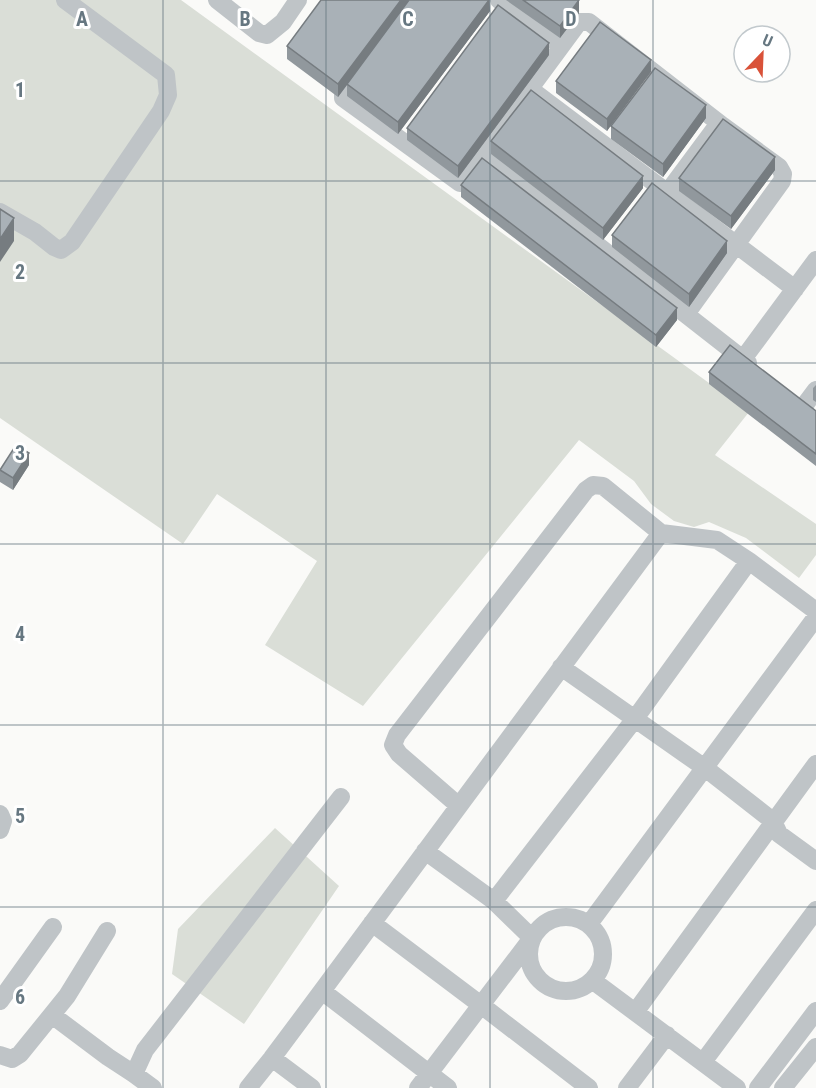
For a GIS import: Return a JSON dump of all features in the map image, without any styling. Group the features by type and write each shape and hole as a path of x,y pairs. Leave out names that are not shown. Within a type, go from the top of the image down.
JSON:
{"street":[{"path":"0,212 35,232 54,248 61,250 66,247 72,242 161,111 168,95 166,75 65,0"},
{"path":"217,0 259,33 267,35 271,34 283,21 298,0"},
{"path":"492,23 502,2 561,46"},
{"path":"373,55 342,96 460,183 579,22 589,22 718,123 779,167 783,174 782,181 686,314"},
{"path":"641,90 655,73"},
{"path":"530,89 602,143 657,190 795,289"},
{"path":"657,190 718,123"},
{"path":"404,142 417,124"},
{"path":"602,143 615,125"},
{"path":"482,155 607,245 686,314 760,372"},
{"path":"743,359 816,261"},
{"path":"786,392 810,411 816,390"},
{"path":"459,806 399,754 393,745 397,735 586,490 593,485 603,486 661,533 717,540 816,611"},
{"path":"248,1088 661,533"},
{"path":"494,901 633,720 749,561"},
{"path":"589,924 816,617"},
{"path":"561,667 633,720 705,768 773,821 779,834 816,861"},
{"path":"636,1011 816,764"},
{"path":"134,1074 145,1050 341,797"},
{"path":"0,814 3,821 0,830"},
{"path":"425,851 494,901 532,938"},
{"path":"703,1062 816,910"},
{"path":"424,1081 481,1005 532,938 542,925 566,916 589,924 598,934 603,946 602,965 592,980 583,987 560,990 549,986 539,979 533,969 530,958 532,938"},
{"path":"372,923 590,1088"},
{"path":"0,1001 53,927"},
{"path":"0,1055 12,1059 20,1054 67,996 107,932"},
{"path":"592,980 737,1088"},
{"path":"322,991 424,1081 448,1088"},
{"path":"759,1088 816,1011"},
{"path":"52,1015 108,1058 153,1088"},
{"path":"627,1088 667,1035"},
{"path":"783,1088 816,1047"},
{"path":"272,1058 312,1088"}],"shaded area":[{"path":"0,0 181,0 749,412 715,455 816,524 816,555 799,578 746,538 709,522 694,527 674,521 651,504 634,481 579,440 363,706 265,645 317,561 217,494 183,544 0,418"},
{"path":"275,828 339,886 244,1024 172,974 178,929"}],"building":[{"path":"321,0 401,0 338,84 287,46"},
{"path":"409,0 489,0 398,122 347,84"},
{"path":"523,0 579,0 560,26"},
{"path":"498,5 549,43 458,166 407,128"},
{"path":"600,22 651,60 607,119 556,81"},
{"path":"655,68 706,105 663,164 611,126"},
{"path":"531,90 643,176 603,228 491,141"},
{"path":"723,119 775,157 731,216 679,178"},
{"path":"482,158 677,308 656,335 461,185"},
{"path":"652,183 727,241 689,294 612,235"},
{"path":"0,209 14,218 0,239"},
{"path":"730,345 816,411 816,454 709,372"},
{"path":"16,445 29,453 13,478 0,470"}]}
